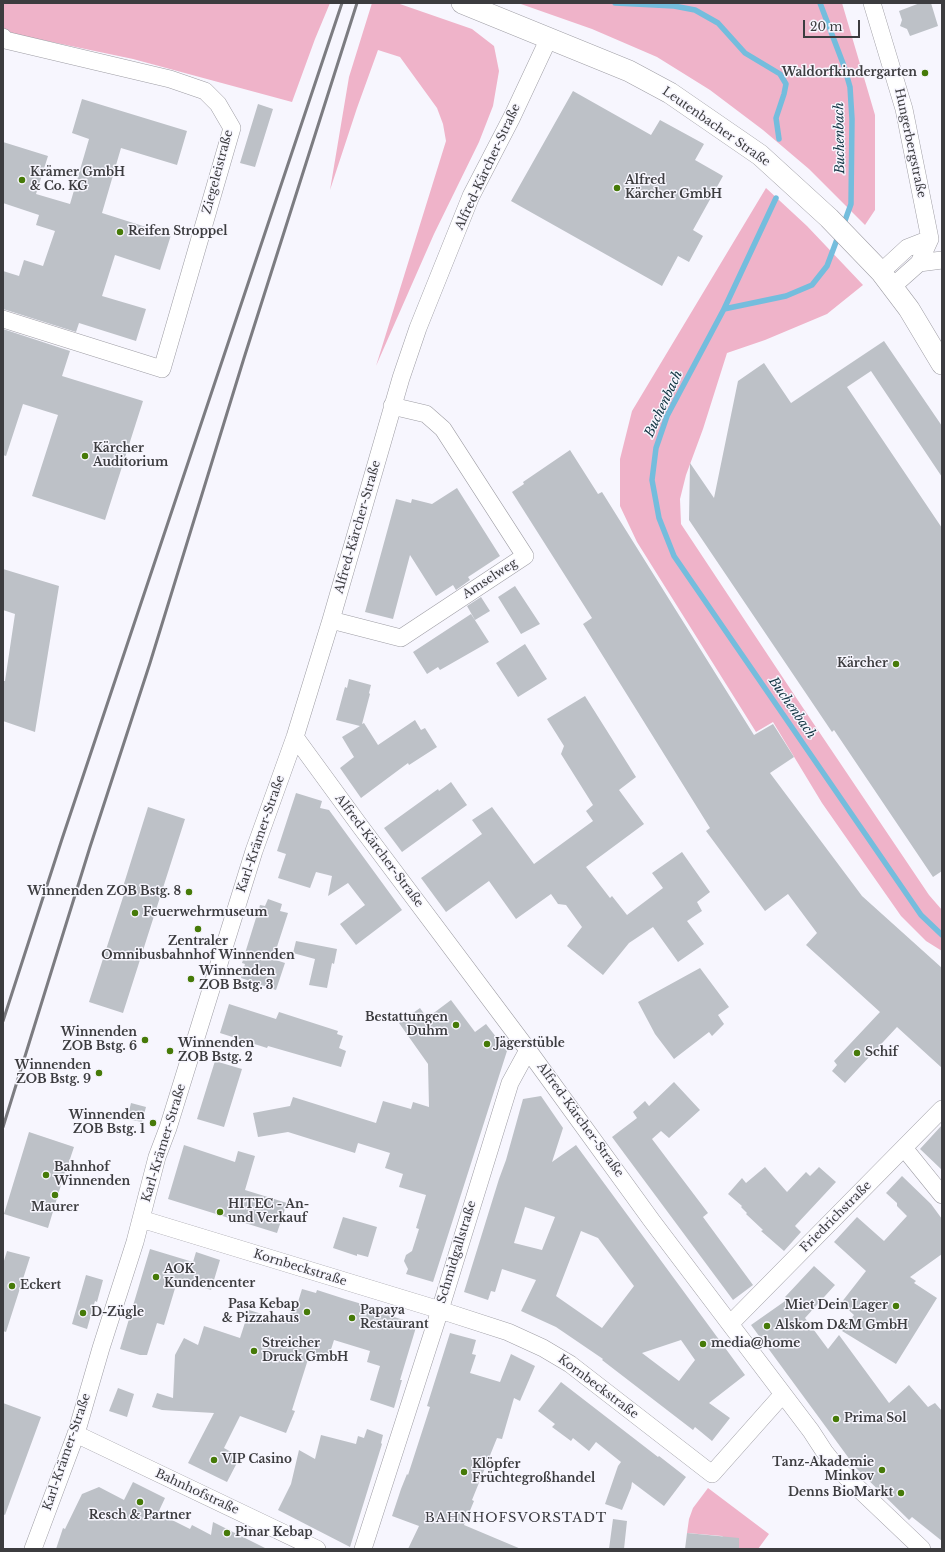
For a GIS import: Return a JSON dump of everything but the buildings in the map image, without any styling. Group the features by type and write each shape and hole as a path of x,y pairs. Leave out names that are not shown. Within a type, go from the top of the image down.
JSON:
{"street":[{"name":"Leutenbacher Straße","path":"462,3 629,71 670,93 760,155 829,218 886,279 909,309 942,364"},
{"name":"Hungerbergstraße","path":"872,3 904,109 936,244"},
{"name":"Ziegeleistraße","path":"3,38 6,40 170,79 205,91 218,104 232,128 162,369 3,319"},
{"name":"Alfred-Kärcher-Straße","path":"549,38 512,117 471,196 418,328 392,406 296,737 360,826 528,1050 652,1221 811,1431 824,1451 839,1470 922,1549"},
{"path":"919,263 936,244"},
{"path":"886,279 907,248 936,244"},
{"path":"886,279 919,263 942,260"},
{"name":"Amselweg","path":"331,620 401,638 525,556 443,429 426,414 392,406"},
{"name":"Karl-Krämer-Straße","path":"33,1549 76,1434 141,1219 157,1157 168,1128 254,851 296,737"},
{"name":"Schmidgallstraße","path":"363,1549 440,1310 510,1083 528,1050"},
{"name":"Friedrichstraße","path":"730,1324 942,1109"},
{"path":"904,1148 942,1195"},
{"name":"Kornbeckstraße","path":"141,1219 508,1332 543,1348 563,1360 717,1468 783,1394"},
{"name":"Bahnhofstraße","path":"76,1434 317,1549"}],"shaded area":[{"path":"3,3 330,3 292,102 133,59 9,33 3,27"},
{"path":"372,3 397,3 472,29 494,46 499,71 493,106 479,142 434,234 376,366 446,141 443,124 437,108 400,57 378,50 330,190 349,77"},
{"path":"518,3 842,3 875,115 875,210 865,225 809,169 763,130 710,90 657,57 592,29"},
{"path":"766,188 807,226 863,285 827,314 765,340 727,353 703,429 686,475 680,499 681,524 929,895 942,910 942,951 926,941 901,916 822,803 773,722 756,732 637,542 620,506 620,459 632,411"},
{"path":"708,1488 769,1534 758,1549 738,1549 722,1536 687,1533 689,1519 693,1508"}],"waterway":[{"path":"615,3 674,6 695,10 718,23 745,53 780,74 786,84 776,118 779,139"},
{"name":"Buchenbach","path":"820,3 844,66 850,87 852,119 851,204 843,226"},
{"path":"724,309 776,198"},
{"name":"Buchenbach","path":"839,234 827,266 812,285 786,296 724,309 667,416 656,448 652,480 659,518 674,556 921,915 942,935"}],"railway":[{"path":"3,1021 62,839 342,3"},
{"path":"3,1127 357,3"}],"place":[{"name":"Waldorfkindergarten","path":"925,73"},
{"name":"Krämer GmbH & Co. KG","path":"22,180"},
{"name":"Alfred Kärcher GmbH","path":"617,188"},
{"name":"Reifen Stroppel","path":"120,232"},
{"name":"Kärcher Auditorium","path":"85,456"},
{"name":"Kärcher","path":"896,664"},
{"name":"Winnenden ZOB Bstg. 8","path":"189,892"},
{"name":"Feuerwehrmuseum","path":"135,913"},
{"name":"Zentraler Omnibusbahnhof Winnenden","path":"198,929"},
{"name":"Winnenden ZOB Bstg. 3","path":"191,979"},
{"name":"Bestattungen Duhm","path":"456,1025"},
{"name":"Winnenden ZOB Bstg. 6","path":"145,1040"},
{"name":"Jägerstüble","path":"487,1044"},
{"name":"Winnenden ZOB Bstg. 2","path":"170,1051"},
{"name":"Schif","path":"857,1053"},
{"name":"Winnenden ZOB Bstg. 9","path":"99,1073"},
{"name":"Winnenden ZOB Bstg. 1","path":"153,1123"},
{"name":"Bahnhof Winnenden","path":"46,1175"},
{"name":"Maurer","path":"55,1195"},
{"name":"HITEC - An- und Verkauf","path":"220,1212"},
{"name":"AOK Kundencenter","path":"156,1277"},
{"name":"Eckert","path":"12,1286"},
{"name":"Miet Dein Lager","path":"896,1306"},
{"name":"Pasa Kebap & Pizzahaus","path":"307,1312"},
{"name":"D-Zügle","path":"83,1313"},
{"name":"Papaya Restaurant","path":"352,1318"},
{"name":"Alskom D&M GmbH","path":"767,1326"},
{"name":"media@home","path":"703,1344"},
{"name":"Streicher Druck GmbH","path":"254,1351"},
{"name":"Prima Sol","path":"836,1419"},
{"name":"VIP Casino","path":"214,1460"},
{"name":"Tanz-Akademie Minkov","path":"882,1470"},
{"name":"Klöpfer Früchtegroßhandel","path":"464,1472"},
{"name":"Denns BioMarkt","path":"901,1493"},
{"name":"Resch & Partner","path":"140,1502"},
{"name":"Pinar Kebap","path":"227,1533"}],"district":[{"name":"BAHNHOFSVORSTADT","path":"516,1518"}]}
